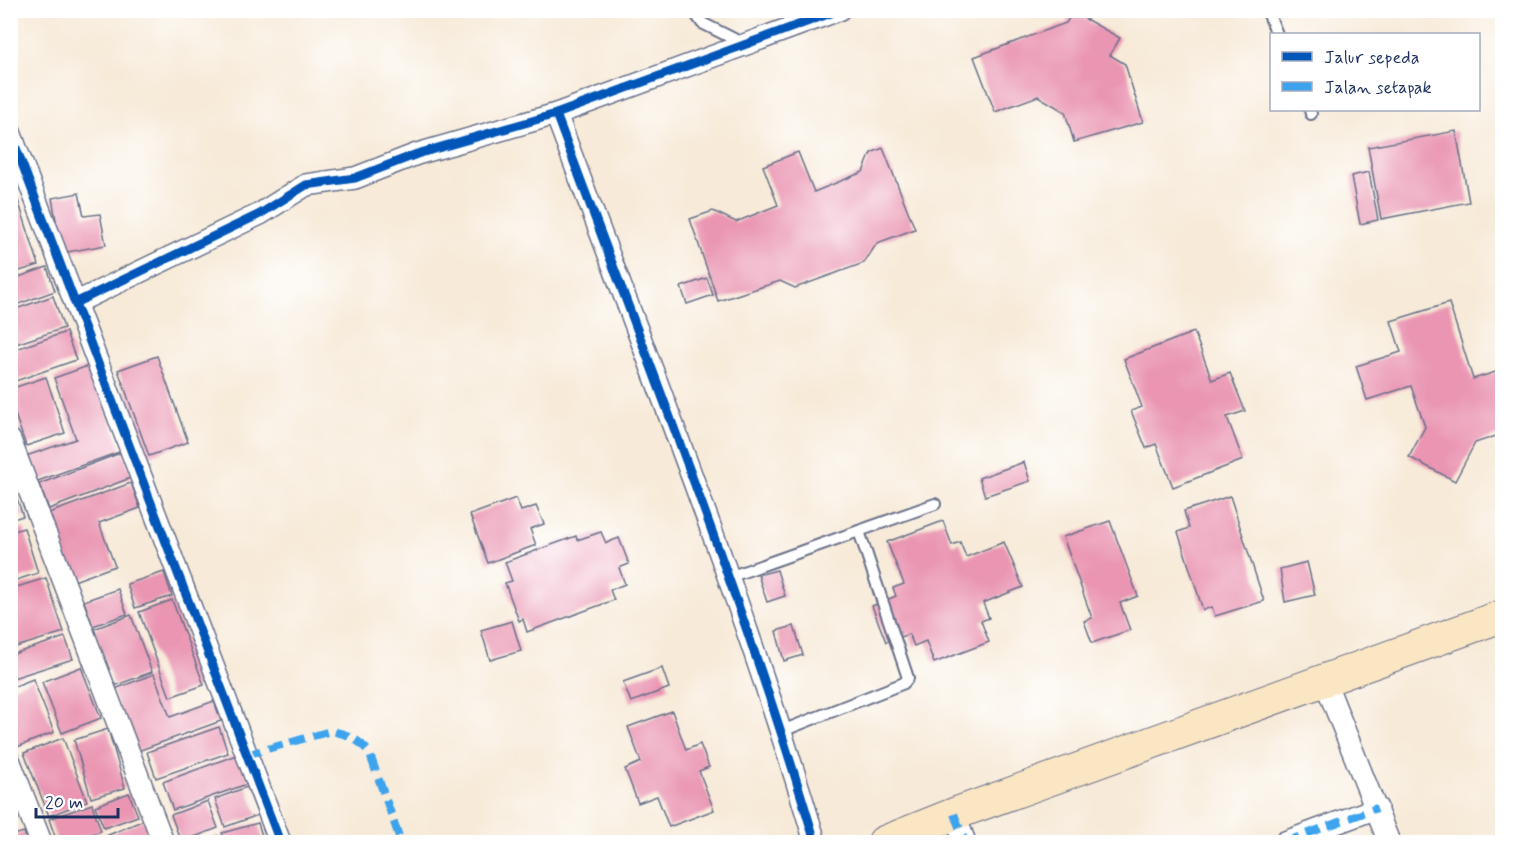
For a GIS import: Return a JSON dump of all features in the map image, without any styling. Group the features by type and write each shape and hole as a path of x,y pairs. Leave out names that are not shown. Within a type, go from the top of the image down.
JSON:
{"main road":[{"path":"884,843 954,814 1503,616"}],"street":[{"path":"77,302 260,214 306,185 355,178 417,154 556,114 839,10"},
{"path":"556,114 729,577 782,731 814,843"},
{"path":"10,132 77,302 280,843"},
{"path":"10,440 163,843"},
{"path":"1324,679 1389,843"},
{"path":"10,762 41,843"},
{"path":"1285,843 1377,808"},
{"path":"954,814 966,843"}],"lane":[{"path":"693,10 702,23 744,44"},
{"path":"1267,10 1277,33"},
{"path":"729,577 935,504"},
{"path":"782,731 904,683 908,678 859,531"}],"building":[{"path":"1073,12 1120,38 1110,55 1125,64 1143,122 1074,142 1065,112 1038,96 995,112 974,57 1066,23"},
{"path":"1456,131 1469,202 1381,219 1368,147"},
{"path":"883,148 915,229 877,243 864,263 795,288 780,281 718,301 690,219 713,211 736,222 778,205 763,166 798,152 814,192 863,172 871,153"},
{"path":"1369,172 1378,220 1360,224 1351,176"},
{"path":"15,191 39,265 10,274 10,192"},
{"path":"79,193 84,216 100,214 106,245 62,253 52,198"},
{"path":"47,267 55,291 10,307 10,280"},
{"path":"707,278 713,295 687,304 681,287"},
{"path":"53,296 64,328 10,346 10,311"},
{"path":"1449,303 1473,379 1502,370 1502,434 1475,443 1455,481 1409,457 1425,427 1411,386 1367,400 1356,366 1401,352 1391,321"},
{"path":"66,332 76,360 10,383 10,351"},
{"path":"1194,332 1212,380 1230,373 1245,411 1227,417 1243,460 1173,487 1156,444 1146,448 1131,411 1142,407 1124,359"},
{"path":"157,356 188,442 149,456 118,370"},
{"path":"91,365 122,451 35,482 26,456 76,439 54,378"},
{"path":"46,377 65,433 26,446 10,400 10,389"},
{"path":"123,452 133,477 49,509 39,484"},
{"path":"1024,462 1030,481 985,496 979,478"},
{"path":"131,483 140,508 99,523 115,566 74,581 49,513"},
{"path":"15,493 23,516 10,520 10,495"},
{"path":"1230,496 1264,601 1215,616 1212,607 1203,610 1178,532 1189,528 1184,511"},
{"path":"516,498 521,511 536,506 544,524 530,529 536,545 488,563 470,515"},
{"path":"943,521 952,545 960,542 966,557 1004,542 1023,587 983,603 989,618 981,621 989,642 934,663 926,641 914,646 909,634 886,642 872,606 896,596 893,588 904,584 887,542"},
{"path":"1110,521 1138,596 1120,603 1130,630 1092,643 1084,621 1092,618 1063,537"},
{"path":"24,528 38,573 10,582 10,532"},
{"path":"601,532 606,543 619,538 629,564 619,568 625,584 610,590 614,600 527,632 523,619 519,621 505,583 512,581 505,562 576,536 577,540"},
{"path":"1307,562 1315,595 1285,602 1280,569"},
{"path":"777,570 785,596 767,602 758,575"},
{"path":"164,572 172,596 135,608 127,584"},
{"path":"46,578 64,632 10,649 10,589"},
{"path":"118,589 127,614 93,626 84,601"},
{"path":"172,600 204,685 170,697 139,612"},
{"path":"131,615 152,672 114,686 94,629"},
{"path":"512,621 521,651 490,660 481,630"},
{"path":"794,626 803,655 784,661 776,631"},
{"path":"65,637 73,659 10,679 10,655"},
{"path":"81,667 101,718 62,733 42,682"},
{"path":"662,668 669,688 631,702 623,682"},
{"path":"154,674 170,717 214,701 221,721 135,752 112,690"},
{"path":"33,679 54,732 15,748 10,736 10,688"},
{"path":"672,711 686,750 700,744 709,767 699,771 714,810 669,827 657,796 638,803 625,769 641,762 628,727"},
{"path":"219,727 228,753 156,778 147,752"},
{"path":"108,729 125,788 91,798 74,740"},
{"path":"63,738 87,801 49,816 24,753"},
{"path":"239,754 250,783 173,810 163,782"},
{"path":"247,787 258,815 225,827 215,799"},
{"path":"129,793 138,816 104,828 95,806"},
{"path":"208,801 218,828 181,842 171,815"},
{"path":"92,804 101,831 67,842 57,842 49,819"},
{"path":"144,820 153,842 109,842 106,836"},
{"path":"258,823 264,842 225,842 222,833"},
{"path":"24,832 27,842 10,842 10,836"},
{"path":"100,836 103,842 85,842"},
{"path":"218,836 220,842 201,842"}],"marked path":[{"path":"246,755 331,731 352,738 369,752 401,842"},
{"path":"1285,842 1377,808"},
{"path":"954,814 965,842"}],"cycle path":[{"path":"77,302 260,214 306,185 355,178 417,154 556,114 839,10"},
{"path":"556,114 725,567 787,750 815,842"},
{"path":"10,132 280,842"}]}
